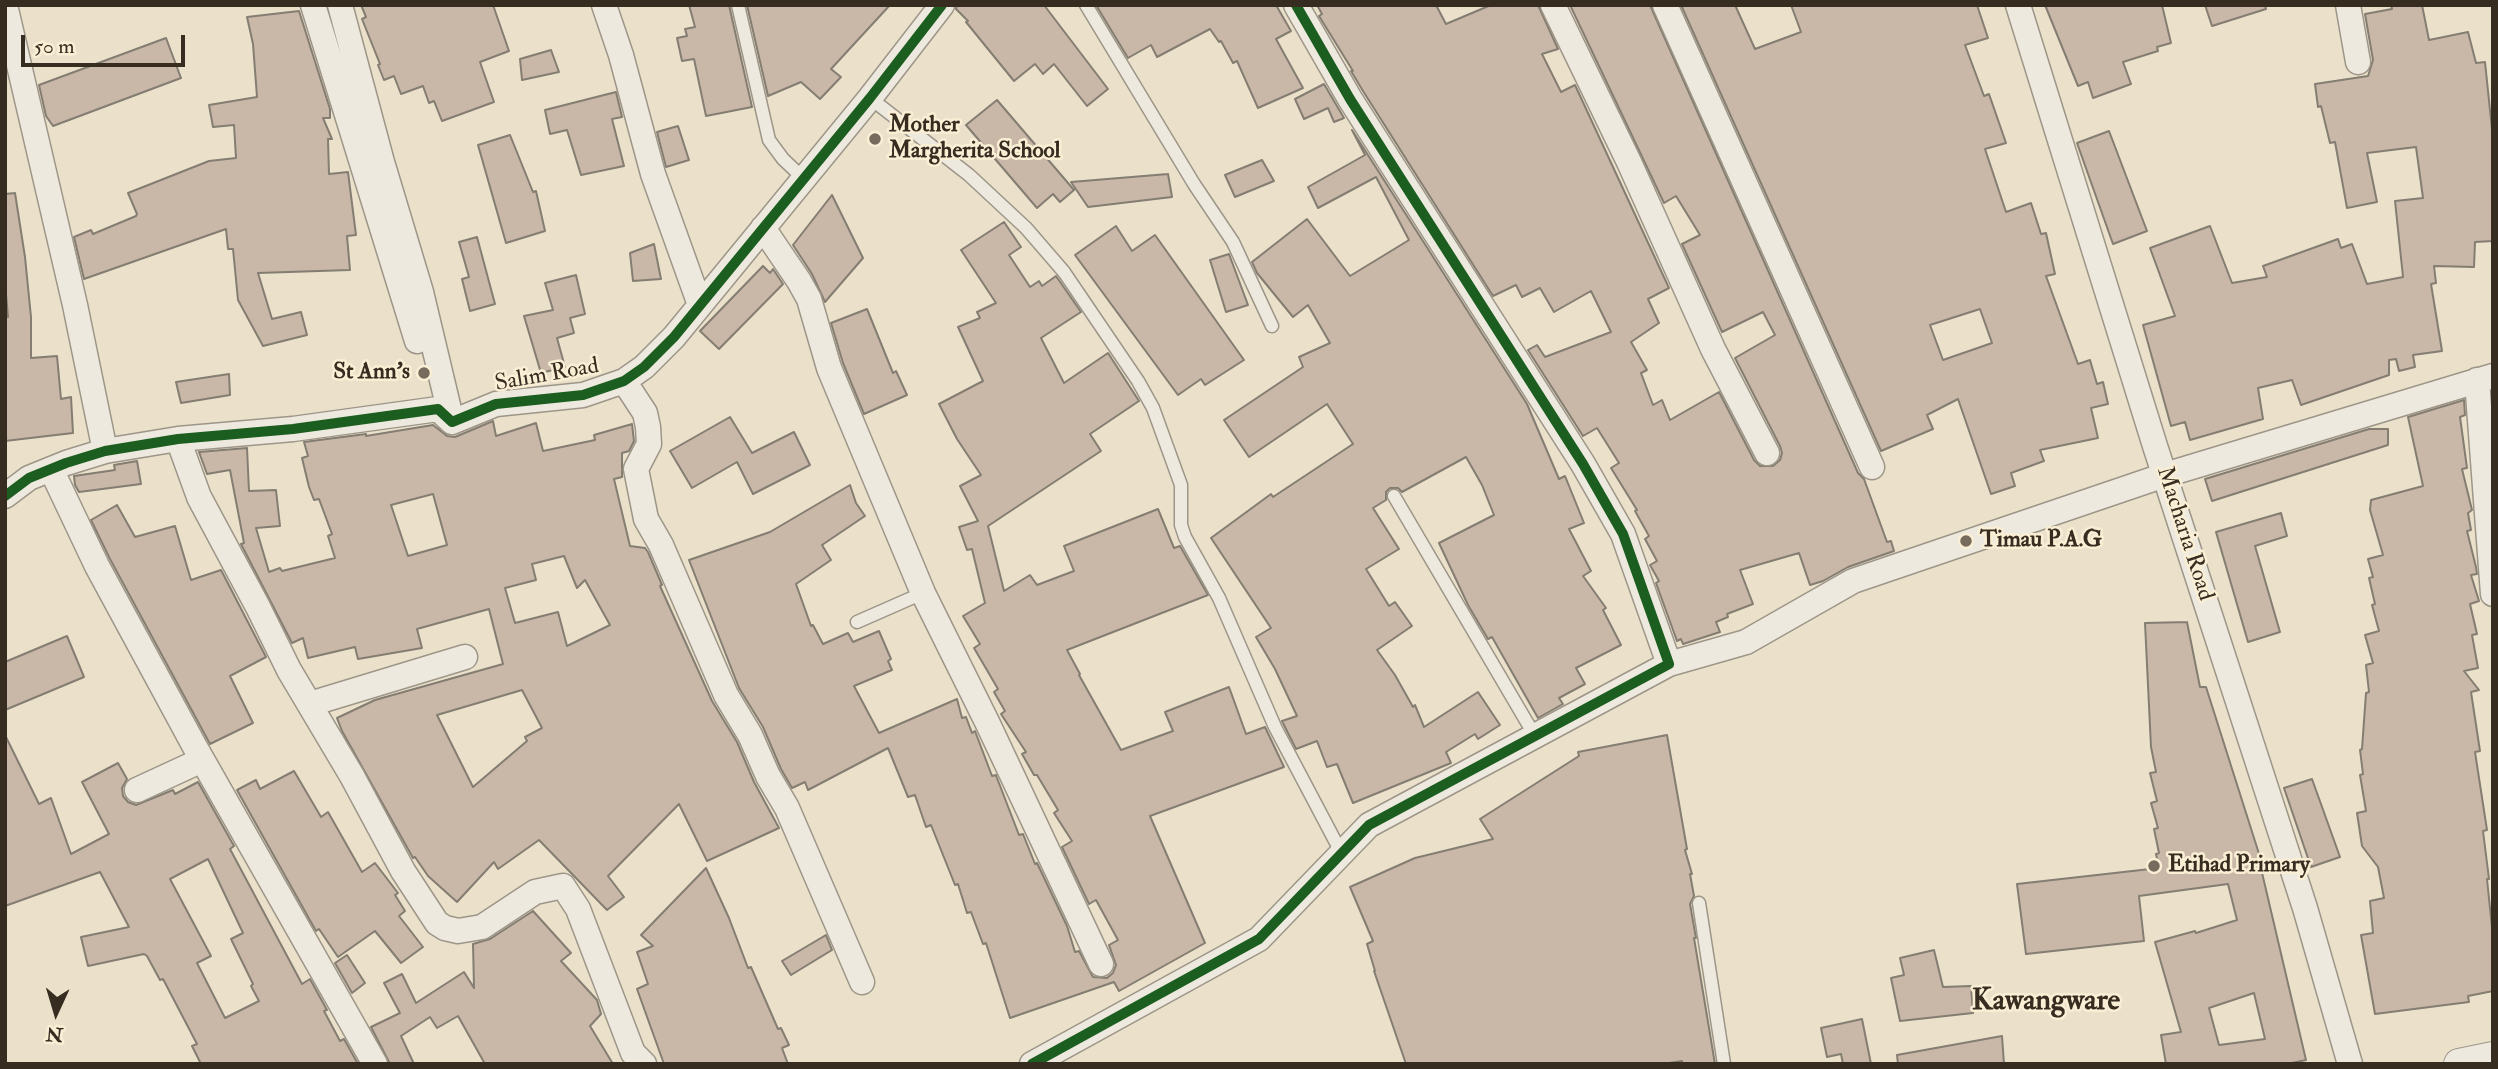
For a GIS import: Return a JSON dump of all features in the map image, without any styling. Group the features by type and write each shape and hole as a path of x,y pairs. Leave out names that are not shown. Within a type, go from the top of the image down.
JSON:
{"street":[{"path":"5,5 75,305 105,451"},
{"path":"313,5 445,415"},
{"path":"340,5 384,170 421,292 445,415"},
{"path":"604,5 621,55 653,174 700,305"},
{"path":"1296,5 1350,99 1583,464 1623,534 1669,664"},
{"path":"1553,5 1629,162 1713,349 1767,453"},
{"path":"1665,5 1872,467"},
{"name":"Macharia Road","path":"2018,5 2165,475 2305,908 2350,1064"},
{"path":"2348,5 2358,62"},
{"name":"Salim Road","path":"5,496 29,478 105,451 178,439 445,415 496,404 583,395 624,381 659,352 700,305 870,98 941,6"},
{"path":"763,228 809,299 829,368 923,593 988,723 1101,964"},
{"path":"1032,1064 1259,939 1369,825 1669,664 1746,642 1853,581 2165,475 2485,378 2493,594"},
{"path":"624,381 645,413 648,427 649,444 636,469 646,519 661,545 726,695 750,735 768,776 787,808 862,982"},
{"path":"178,439 206,511 289,670 403,871 437,923 458,931 482,928 535,892 562,886 578,909 633,1053 644,1064"},
{"path":"51,469 97,566 202,760 375,1064"},
{"path":"310,704 465,657"},
{"path":"137,790 202,760"},
{"path":"2459,1064 2493,1057"}],"lane":[{"path":"738,5 764,128 783,159 803,178"},
{"path":"1086,5 1194,184 1233,242 1272,326"},
{"path":"870,98 969,175 1026,228 1064,272 1138,381 1153,408 1181,485 1181,525 1185,537 1219,598 1275,727 1342,854"},
{"path":"1394,496 1535,736"},
{"path":"857,621 923,593"},
{"path":"1699,903 1724,1064"}],"building":[{"path":"361,5 493,5 509,51 480,62 494,102 442,121 434,101 429,103 423,86 401,94 394,76 384,80 362,19 366,17"},
{"path":"689,5 729,5 752,107 706,116 694,59 682,61 677,38 687,36 685,29 695,27"},
{"path":"747,5 890,5 831,69 841,77 820,99 801,82 768,96"},
{"path":"957,5 1044,5 1108,89 1087,106 1054,64 1043,74 1035,64 1014,81 956,9"},
{"path":"1096,5 1276,5 1291,31 1276,39 1303,88 1258,108 1237,61 1233,63 1221,41 1219,42 1210,29 1157,57 1151,45 1128,58"},
{"path":"1317,5 1436,5 1446,24 1491,5 1538,5 1558,49 1542,54 1561,92 1575,85 1669,288 1648,299 1659,323 1631,342 1647,370 1641,373 1653,405 1662,400 1670,420 1719,392 1754,460 1760,466 1773,466 1780,460 1780,446 1735,358 1775,335 1763,312 1722,332 1682,244 1700,235 1676,196 1664,203 1570,5 1650,5 1858,473 1864,479 1887,542 1891,541 1894,551 1848,567 1810,585 1799,553 1740,570 1753,604 1727,614 1728,617 1716,622 1720,632 1683,644 1681,639 1677,641 1656,583 1659,581 1650,565 1657,561 1645,539 1649,536 1635,511 1637,510 1611,468 1619,463 1597,428 1583,436 1528,350 1537,345 1545,357 1611,332 1591,291 1554,312 1540,288 1522,297 1516,285 1493,296 1363,91 1319,16 1322,14"},
{"path":"1681,5 1735,5 1755,49 1801,32 1791,5 1977,5 1988,38 1965,45 1984,96 1989,94 2006,143 1985,149 2006,212 2031,203 2041,234 2046,233 2055,274 2046,276 2078,364 2090,360 2097,384 2103,382 2108,404 2091,408 2098,438 2040,450 2044,461 2011,473 2015,486 1991,494 1958,399 1927,415 1933,429 1881,451","holes":["1980,309 1992,343 1943,360 1930,325"]},
{"path":"2045,5 2162,5 2171,43 2157,47 2158,51 2123,62 2131,84 2093,98 2088,82 2078,86"},
{"path":"2205,5 2265,5 2266,9 2212,26"},
{"path":"2391,5 2422,5 2429,40 2468,32 2476,63 2485,62 2493,139 2493,241 2475,242 2474,267 2434,266 2436,283 2431,284 2442,351 2413,355 2415,367 2399,371 2396,359 2389,360 2389,375 2301,405 2292,380 2258,388 2263,419 2190,440 2185,422 2171,426 2143,325 2175,316 2150,248 2210,226 2232,283 2267,277 2263,266 2338,239 2341,248 2352,244 2367,284 2403,277 2395,201 2423,198 2416,147 2367,153 2377,202 2347,208 2335,142 2330,143 2321,106 2318,107 2315,84 2368,76 2373,60 2365,14 2392,9"},
{"path":"299,11 330,109 330,118 323,118 332,139 328,139 329,174 348,172 356,235 347,236 350,270 258,273 272,319 301,312 307,335 263,346 238,300 233,249 228,249 226,229 84,279 74,237 91,230 93,234 136,216 128,193 209,161 236,158 234,125 213,127 209,105 257,97 253,44 247,17"},
{"path":"166,38 181,78 53,126 46,116 39,85"},
{"path":"551,50 559,72 522,80 520,59"},
{"path":"1324,84 1344,118 1334,122 1328,108 1304,119 1295,99"},
{"path":"616,92 622,117 612,119 624,166 581,175 567,130 550,134 545,110"},
{"path":"997,100 1074,190 1060,202 1053,194 1037,208 966,125"},
{"path":"678,126 689,160 666,167 657,132"},
{"path":"1352,130 1527,404 1559,479 1565,476 1584,523 1569,529 1591,571 1583,576 1606,608 1603,610 1621,645 1576,668 1585,684 1559,698 1563,704 1538,718 1492,637 1488,639 1468,605 1439,543 1494,515 1482,485 1466,457 1402,492 1398,488 1390,488 1386,492 1386,500 1373,508 1399,549 1366,569 1389,606 1395,602 1412,626 1377,650 1413,707 1415,705 1424,727 1478,692 1500,725 1478,739 1475,734 1446,752 1451,763 1353,803 1337,764 1327,767 1317,741 1296,749 1282,721 1297,716 1275,669 1256,637 1271,628 1211,538 1271,494 1273,497 1353,444 1327,404 1249,457 1224,420 1303,367 1299,357 1330,343 1308,305 1293,317 1257,273 1252,262 1307,219 1350,276 1409,240 1376,177 1318,208 1308,187 1365,155"},
{"path":"2109,131 2147,231 2113,244 2077,143"},
{"path":"510,135 533,192 536,191 545,231 506,243 478,145"},
{"path":"1262,160 1274,181 1235,197 1225,175"},
{"path":"1168,174 1172,197 1088,207 1071,182"},
{"path":"15,193 31,317 31,358 57,356 61,399 71,397 73,433 5,441 5,317 8,317 5,283 5,194"},
{"path":"832,195 863,258 825,302 812,274 793,245"},
{"path":"1004,222 1021,247 1009,255 1030,287 1039,281 1042,286 1056,276 1081,312 1041,338 1064,383 1108,353 1139,401 1090,434 1101,451 988,526 1004,591 1030,575 1037,585 1074,571 1064,546 1158,509 1174,548 1180,546 1208,595 1067,650 1079,675 1121,750 1173,731 1165,712 1229,687 1246,734 1265,727 1284,767 1150,816 1205,943 1119,991 1114,982 1010,1018 986,943 983,944 971,912 967,913 958,884 955,885 931,825 926,827 915,795 908,797 888,748 808,790 805,782 792,788 763,727 739,688 689,560 770,532 850,485 856,503 865,516 822,545 831,560 796,584 811,626 813,625 823,644 848,633 853,642 879,631 891,659 888,661 892,670 854,686 879,733 957,699 962,718 966,717 972,733 975,731 992,776 996,775 1019,835 1023,834 1035,864 1037,863 1067,926 1075,952 1079,951 1093,977 1107,978 1113,973 1116,965 1109,945 1118,940 1096,900 1089,904 1062,847 1072,841 1054,813 1058,810 1022,754 1026,752 1001,714 1005,711 994,692 998,689 974,648 980,644 963,616 985,603 972,549 967,550 959,527 978,521 960,486 981,475 957,439 939,404 983,381 958,327 980,318 977,312 996,303 961,250"},
{"path":"1116,226 1132,251 1155,235 1244,360 1205,385 1201,379 1178,395 1075,255"},
{"path":"477,237 495,304 470,311 462,279 469,277 459,242"},
{"path":"654,244 661,279 633,281 630,253"},
{"path":"1229,254 1248,305 1226,312 1210,260"},
{"path":"763,266 770,273 773,269 783,284 719,349 700,331"},
{"path":"576,275 585,314 570,318 574,333 557,338 565,367 541,373 524,316 553,310 545,283"},
{"path":"867,309 893,373 896,371 907,395 864,414 843,363 831,323"},
{"path":"229,374 230,395 181,403 176,382"},
{"path":"2464,400 2465,415 2460,417 2467,468 2462,469 2472,510 2468,513 2471,530 2467,531 2477,574 2471,575 2479,601 2470,604 2477,634 2472,635 2478,668 2464,671 2479,690 2471,692 2480,751 2475,752 2487,830 2483,831 2493,937 2493,991 2468,996 2469,1002 2375,1014 2361,935 2373,933 2370,901 2384,898 2378,867 2362,846 2357,813 2366,811 2360,775 2363,774 2360,750 2366,693 2369,692 2366,665 2373,663 2365,635 2379,631 2372,605 2375,604 2369,578 2373,577 2368,559 2383,555 2370,510 2371,500 2423,486 2408,417"},
{"path":"730,417 752,453 794,432 810,465 753,494 737,462 692,488 670,451"},
{"path":"493,421 496,436 536,423 543,451 595,440 594,435 632,424 634,441 629,451 622,453 622,477 614,479 630,546 645,548 648,552 662,585 660,586 712,701 737,742 754,782 779,828 707,861 679,804 608,876 624,897 607,910 539,840 498,869 494,862 457,902 428,876 415,857 413,858 337,718 375,700 503,664 489,609 417,629 422,648 358,659 355,647 308,658 303,638 292,643 241,544 244,543 230,470 207,474 199,452 247,448 249,491 276,490 280,526 256,528 269,572 335,558 328,536 332,534 319,499 314,500 309,487 302,458 308,456 304,442 366,436 433,425 447,436 455,437","holes":["433,494 447,545 408,556 391,505","564,556 577,588 585,580 610,625 567,646 558,612 515,623 505,588 536,580 532,564","522,690 542,728 525,737 527,741 473,787 437,715"]},
{"path":"2369,429 2388,429 2388,445 2212,501 2205,479"},
{"path":"137,461 141,484 79,492 75,485 74,476 115,470 114,465"},
{"path":"117,505 135,537 175,526 191,580 221,570 266,657 230,676 253,723 210,744 91,520"},
{"path":"2281,513 2287,536 2255,546 2280,632 2248,642 2216,532"},
{"path":"2187,622 2200,687 2206,687 2261,860 2306,1060 2287,1064 2166,1064 2161,1035 2181,1032 2155,942 2237,920 2228,884 2139,896 2144,941 2026,954 2017,884 2159,868 2154,829 2158,828 2151,803 2157,801 2150,773 2156,772 2151,747 2145,623","holes":["2254,993 2265,1039 2219,1045 2209,1008"]},
{"path":"67,636 84,677 5,710 5,662"},
{"path":"5,735 39,804 51,798 71,854 109,834 82,782 118,763 127,779 122,788 123,796 136,805 173,790 175,794 198,782 234,846 230,849 302,984 310,979 340,1041 344,1039 358,1064 201,1064 192,1046 197,1044 163,979 160,980 147,956 144,954 88,966 81,937 129,927 100,872 5,906","holes":["208,859 243,933 231,939 259,1001 225,1018 197,963 211,956 170,879"]},
{"path":"1667,735 1687,849 1685,850 1692,874 1694,896 1690,904 1694,938 1715,1064 1682,1064 1682,1061 1663,1064 1406,1064 1374,971 1367,944 1373,941 1350,887 1415,858 1493,839 1480,819 1579,756 1578,752"},
{"path":"294,771 321,817 328,812 362,872 375,863 398,893 395,895 405,911 399,916 423,947 401,963 375,931 338,957 319,929 316,931 237,790 256,780 260,789"},
{"path":"2312,779 2340,857 2311,867 2284,788"},
{"path":"706,868 748,968 751,967 778,1029 781,1028 789,1045 782,1048 788,1064 664,1064 637,989 648,984 637,952 653,946 641,935"},
{"path":"533,911 571,953 561,961 597,1000 601,1014 590,1026 613,1064 485,1064 458,1016 437,1028 430,1017 401,1036 414,1064 390,1064 371,1027 400,1013 384,983 402,974 416,1003 464,972 474,988 473,944 490,939"},
{"path":"826,935 832,950 791,975 782,961"},
{"path":"1934,950 1943,987 1971,986 1973,1013 1900,1021 1891,978 1904,975 1900,958"},
{"path":"347,955 365,983 352,993 335,963"},
{"path":"1862,1019 1871,1064 1843,1064 1841,1054 1827,1057 1821,1028"},
{"path":"2002,1036 2004,1064 1898,1064 1897,1055"}],"cycle path":[{"path":"5,496 29,478 105,451 178,439 293,429 438,409 452,422 496,404 583,395 624,381 644,367 674,337 870,98 942,5"},
{"path":"1032,1064 1259,939 1369,825 1669,664 1623,534 1583,464 1350,99 1296,5"}],"place":[{"name":"Mother Margherita School","path":"875,139"},
{"name":"St Ann's","path":"424,373"},
{"name":"Timau P.A.G","path":"1966,541"},
{"name":"Etihad Primary","path":"2154,866"}],"district":[{"name":"Kawangware","path":"2046,1003"}]}
